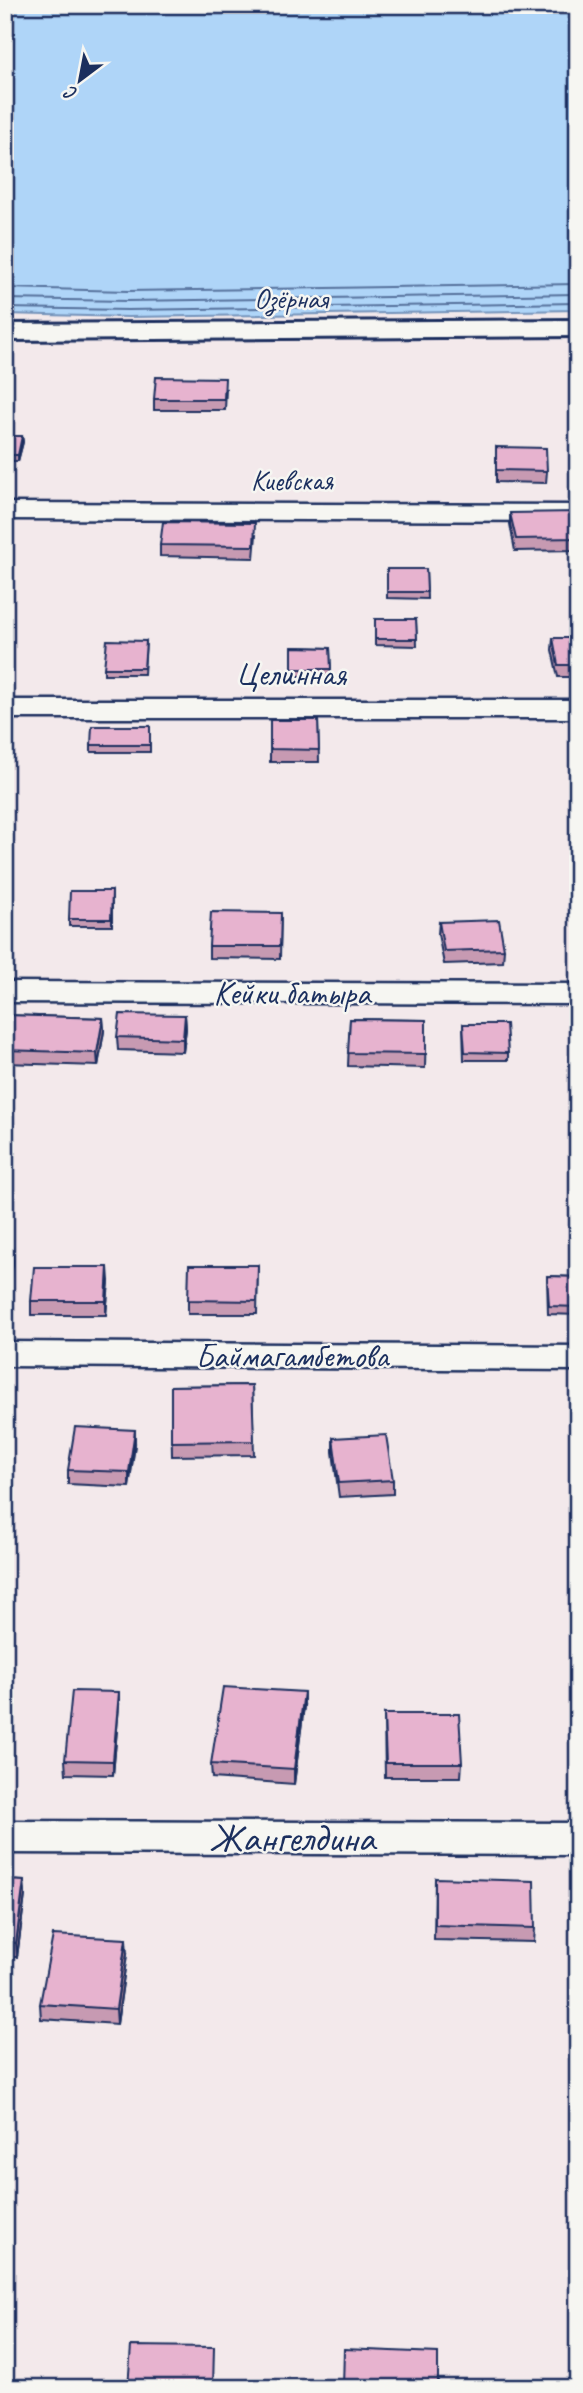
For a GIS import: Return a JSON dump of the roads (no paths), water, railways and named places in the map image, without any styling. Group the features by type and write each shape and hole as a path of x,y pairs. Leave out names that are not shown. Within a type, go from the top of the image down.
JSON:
{"street":[{"name":"Озёрная","path":"5,332 578,328"},
{"name":"Киевская","path":"5,511 578,513"},
{"name":"Целинная","path":"5,709 578,709"},
{"name":"Кейки батыра","path":"5,992 578,994"},
{"name":"Баймагамбетова","path":"5,1354 578,1358"},
{"name":"Жангелдина","path":"5,1837 578,1839"}],"water":[{"path":"5,5 578,5 578,310 128,317 5,314"}]}
